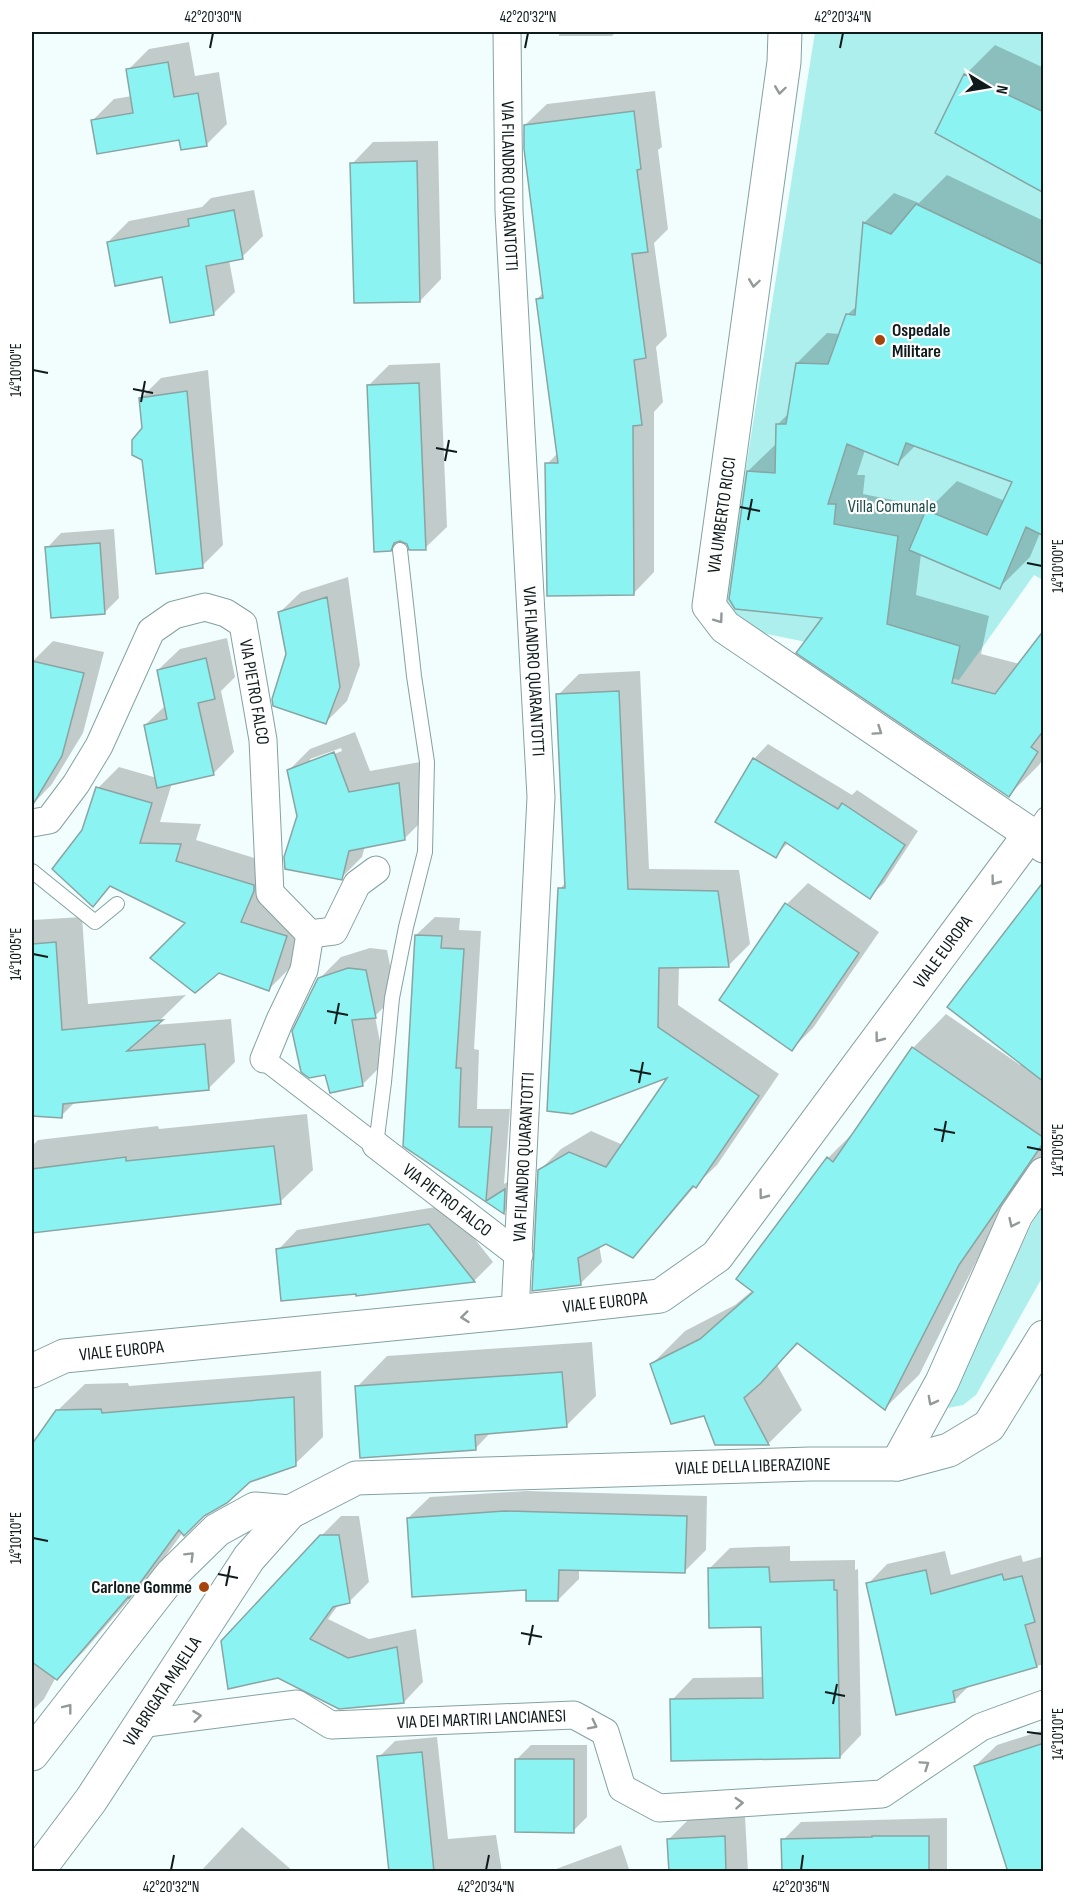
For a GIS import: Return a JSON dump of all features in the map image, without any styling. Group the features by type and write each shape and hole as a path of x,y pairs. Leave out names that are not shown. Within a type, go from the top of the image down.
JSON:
{"street":[{"name":"VIA FILANDRO QUARANTOTTI","path":"507,32 509,211 541,796 515,1312"},
{"name":"VIA UMBERTO RICCI","path":"785,32 784,62 709,606 725,627 1039,831"},
{"name":"VIA PIETRO FALCO","path":"32,823 49,820 76,784 99,746 151,632 174,615 205,607 226,613 243,624 263,740 270,893 310,934"},
{"name":"VIALE EUROPA","path":"32,1371 64,1356 660,1296 717,1256 1039,831"},
{"path":"376,870 357,884 334,931 310,934 304,970 264,1059 376,1144"},
{"name":"VIA PIETRO FALCO","path":"376,1144 519,1255"},
{"path":"897,1464 942,1382 1016,1215 1044,1174"},
{"name":"VIALE DELLA LIBERAZIONE","path":"290,1512 356,1478 810,1464 897,1464 949,1450 989,1426 1044,1337"},
{"path":"32,1754 172,1574 217,1530 255,1509 290,1512"},
{"name":"VIA BRIGATA MAJELLA","path":"37,1872 91,1800 249,1558 290,1512"},
{"name":"VIA DEI MARTIRI LANCIANESI","path":"139,1724 297,1704 331,1725 574,1716 605,1732 622,1788 659,1808 882,1794 981,1727 1044,1704"}],"lane":[{"path":"376,1144 392,998 424,852 427,762 414,676 400,550"},
{"path":"32,871 95,922 117,904"}],"green space":[{"name":"Villa Comunale","path":"815,32 1043,32 1043,580 1034,575 959,680 850,651 748,630 725,600"},
{"path":"1043,1206 1043,1276 976,1395 963,1405 948,1408 1031,1225"}],"building":[{"path":"168,62 174,97 198,93 207,146 181,150 179,140 97,154 91,120 133,113 126,69"},
{"path":"964,74 1044,112 1044,193 935,133"},
{"path":"634,111 641,169 637,170 648,252 632,254 646,358 634,360 642,425 633,426 634,595 547,596 545,463 558,463 536,299 543,298 524,149 524,125"},
{"path":"417,161 420,302 354,303 350,163"},
{"path":"916,204 1044,265 1044,536 1026,527 1000,589 909,550 926,510 987,535 1012,482 906,443 898,465 847,444 828,504 836,504 834,524 898,536 887,624 960,646 952,683 995,694 1044,630 1044,730 1031,747 1038,752 1009,797 796,653 822,618 735,609 729,599 747,471 775,473 776,424 786,424 796,363 828,364 846,314 855,315 863,222 891,234"},
{"path":"234,210 243,259 206,266 214,315 170,323 162,277 115,286 107,242 189,226 188,219"},
{"path":"419,383 426,550 409,550 407,544 400,541 394,543 391,551 374,552 367,385"},
{"path":"187,391 203,568 156,574 142,460 132,455 132,440 142,428 139,398"},
{"path":"100,543 105,614 51,618 45,547"},
{"path":"327,597 340,687 326,724 273,706 272,699 286,654 278,612"},
{"path":"206,658 215,699 198,703 214,775 157,788 144,725 167,719 157,670"},
{"path":"32,661 84,673 62,756 32,806"},
{"path":"619,691 628,889 718,891 729,967 659,968 658,1027 759,1096 696,1188 693,1186 633,1258 606,1244 578,1258 581,1285 532,1291 538,1170 569,1152 606,1167 667,1078 572,1114 547,1111 558,888 565,888 556,694"},
{"path":"334,752 349,792 399,783 405,840 349,851 342,880 285,869 284,857 297,816 287,770"},
{"path":"753,758 838,809 842,803 905,845 870,899 785,842 776,858 715,822"},
{"path":"96,787 152,803 140,843 181,844 176,861 254,885 254,891 241,922 287,936 269,991 219,973 195,993 150,958 185,923 110,886 93,907 52,869 82,830"},
{"path":"1044,881 1044,1082 947,1007"},
{"path":"785,903 859,953 792,1051 719,1000"},
{"path":"415,935 442,936 441,948 464,949 456,1068 461,1068 459,1127 492,1127 486,1201 505,1189 504,1214 403,1146"},
{"path":"56,942 62,1030 163,1020 127,1051 205,1044 209,1090 63,1104 62,1118 32,1116 32,944"},
{"path":"348,968 366,970 376,1018 352,1020 363,1086 330,1093 325,1075 309,1078 301,1072 292,1031 318,978"},
{"path":"912,1047 1044,1138 1044,1142 959,1265 885,1410 797,1343 761,1383 744,1398 769,1445 715,1445 704,1416 671,1424 650,1364 700,1339 753,1292 736,1279 827,1157 833,1162"},
{"path":"274,1146 281,1204 32,1233 32,1169 126,1157 126,1161"},
{"path":"429,1224 475,1282 356,1296 356,1294 281,1301 276,1249"},
{"path":"562,1372 567,1427 475,1435 476,1450 360,1458 355,1386"},
{"path":"294,1397 296,1466 250,1482 227,1503 204,1516 184,1536 179,1530 129,1598 57,1680 32,1662 32,1444 56,1410 101,1409 102,1413"},
{"path":"504,1511 687,1516 685,1573 559,1570 558,1601 526,1601 526,1590 412,1597 407,1518"},
{"path":"320,1535 339,1535 350,1603 333,1607 310,1639 348,1658 397,1647 404,1703 339,1709 278,1678 228,1689 221,1641"},
{"path":"769,1567 770,1582 834,1580 834,1590 837,1590 840,1758 671,1761 670,1699 763,1698 761,1627 709,1628 708,1568"},
{"path":"926,1570 931,1594 1002,1574 1004,1580 1022,1576 1035,1622 1025,1625 1037,1667 953,1691 955,1702 896,1715 866,1583"},
{"path":"1044,1743 1044,1872 1008,1872 974,1766"},
{"path":"422,1752 434,1872 389,1872 377,1756"},
{"path":"515,1759 574,1759 574,1833 515,1832"},
{"path":"725,1836 726,1872 669,1872 667,1839"},
{"path":"929,1836 929,1872 782,1872 781,1839"}],"place":[{"name":"Ospedale Militare","path":"880,340"},
{"name":"Carlone Gomme","path":"204,1587"}]}
